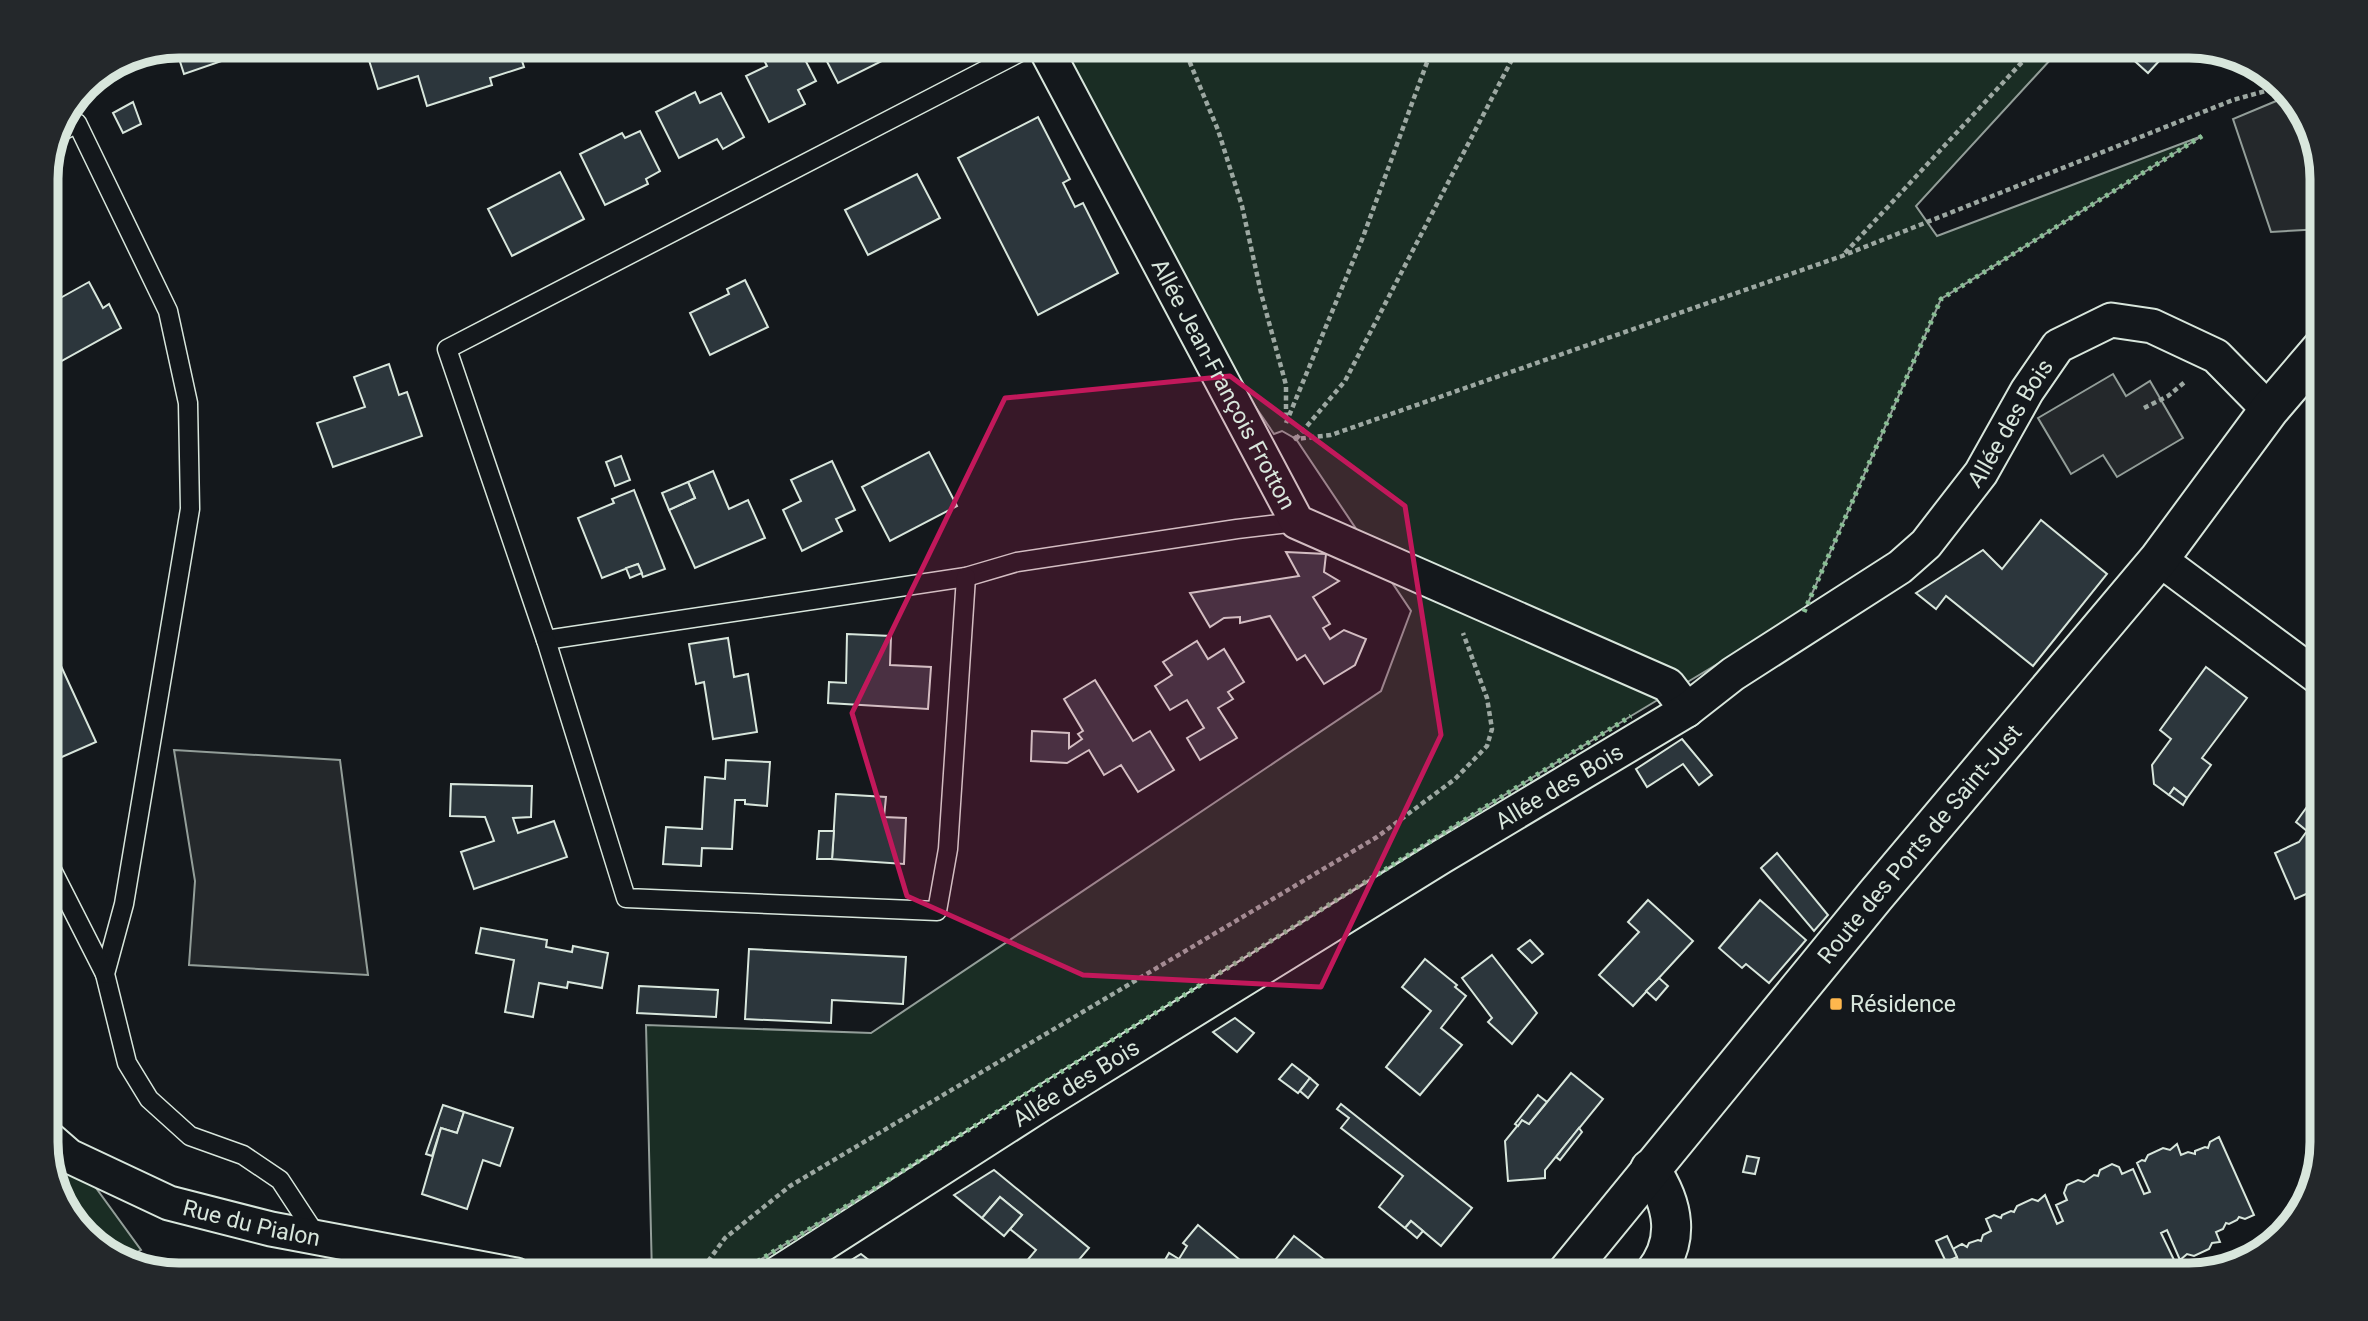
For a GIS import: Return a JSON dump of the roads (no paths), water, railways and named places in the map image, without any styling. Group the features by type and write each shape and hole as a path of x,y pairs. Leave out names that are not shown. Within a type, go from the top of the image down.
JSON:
{"main road":[{"name":"Route des Ports de Saint-Just","path":"1575,1263 1875,896 2159,559 2269,410 2310,362"},
{"path":"1650,1169 1662,1186 1670,1213 1671,1238 1663,1263"}],"street":[{"name":"Allée Jean-François Frotton","path":"1050,58 1297,522 1668,684 1687,710"},
{"name":"Allée des Bois","path":"795,1263 1040,1105 1405,879 1687,710 1733,674 1900,567 1926,544 1981,473 2027,391 2058,346 2111,320 2152,326 2216,356 2269,410"},
{"path":"2159,559 2310,671"},
{"name":"Rue du Pialon","path":"58,1146 69,1156 169,1203 318,1238 459,1263"}],"lane":[{"path":"966,578 948,849 937,911 626,898 546,640 447,349 1009,58"},
{"path":"69,127 77,123 168,311 188,403 190,509 124,904 105,974"},
{"path":"546,640 966,578 1017,562 1297,522"},
{"path":"58,882 105,974 127,1063 149,1099 190,1136 243,1155 280,1180 318,1238"}],"place":[{"name":"Résidence","path":"1836,1004"}]}
